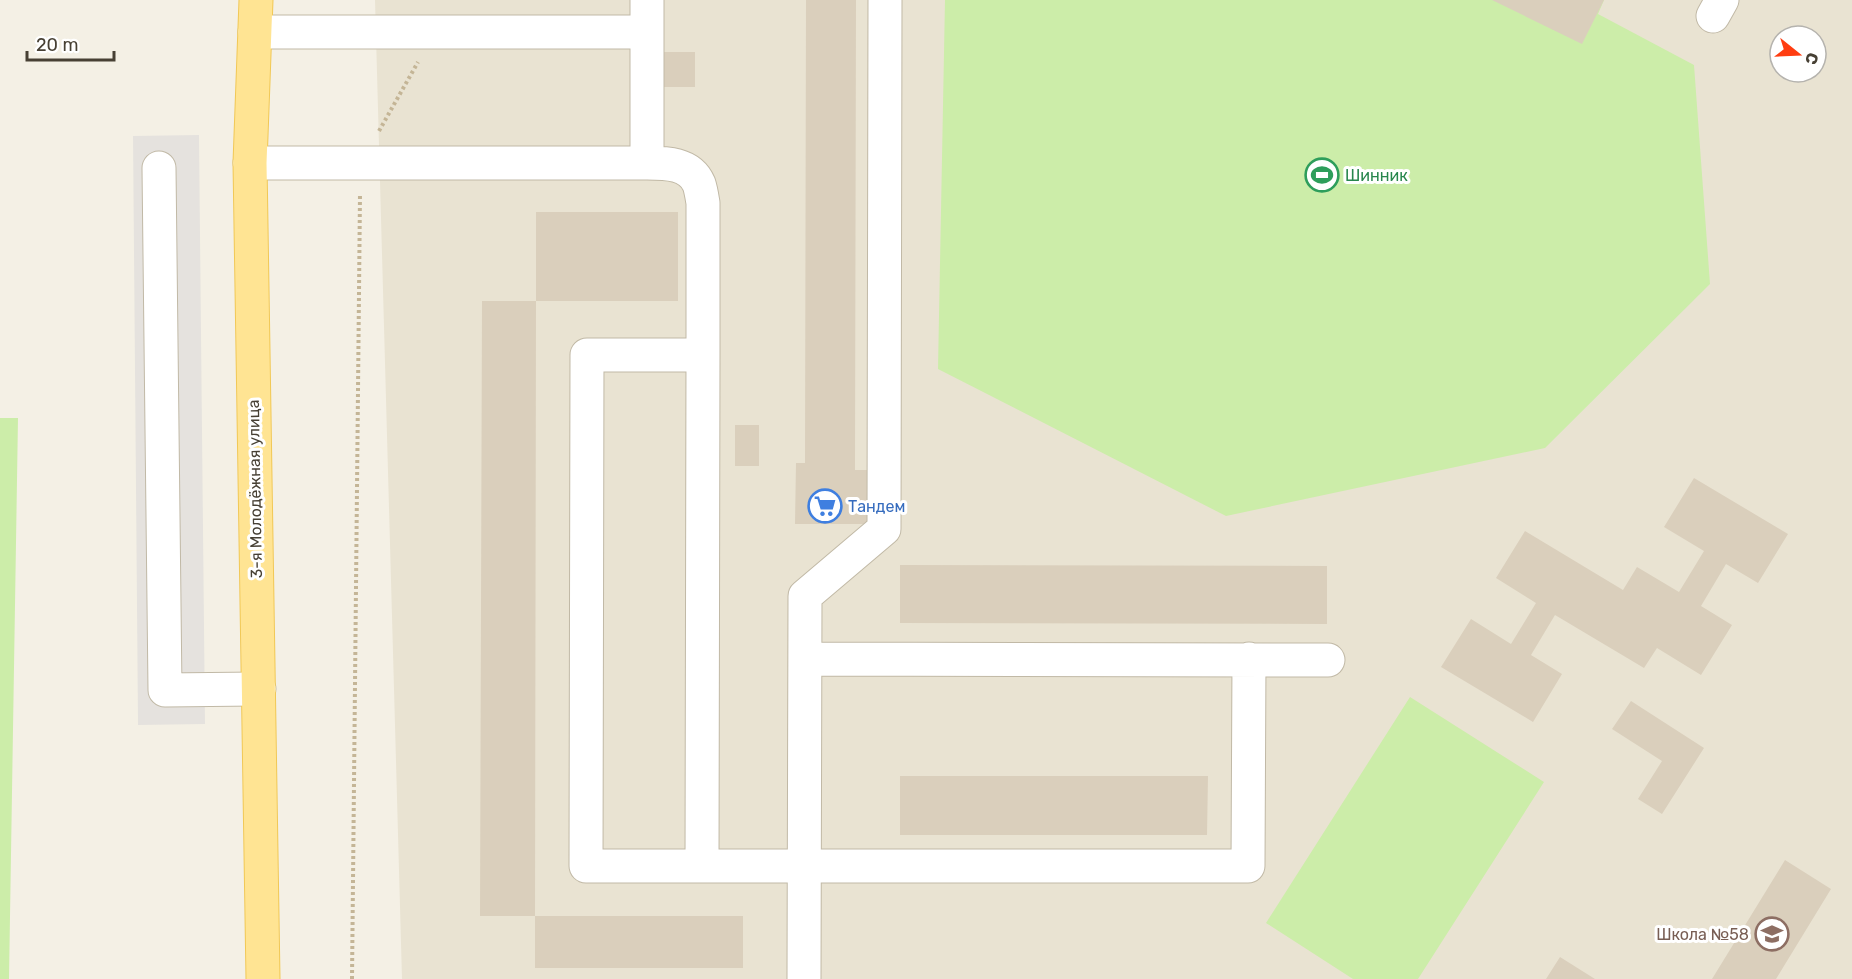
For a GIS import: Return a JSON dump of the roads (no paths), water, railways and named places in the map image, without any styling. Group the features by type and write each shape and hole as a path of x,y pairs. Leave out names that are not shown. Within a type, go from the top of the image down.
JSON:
{"main road":[{"name":"3-я Молодёжная улица","path":"256,0 250,163 263,979"}],"street":[{"path":"647,0 647,163"},
{"path":"804,979 805,596 884,529 885,0"},
{"path":"255,32 647,32"},
{"path":"250,163 667,163 685,168 699,183 703,203 702,866"},
{"path":"159,168 165,690 259,688"},
{"path":"703,355 587,355 586,866 1248,866 1249,659"},
{"path":"805,659 1328,660"}],"place":[{"name":"Шинник","path":"1322,175"},
{"name":"Тандем","path":"825,506"},
{"name":"Школа №58","path":"1772,934"}]}
